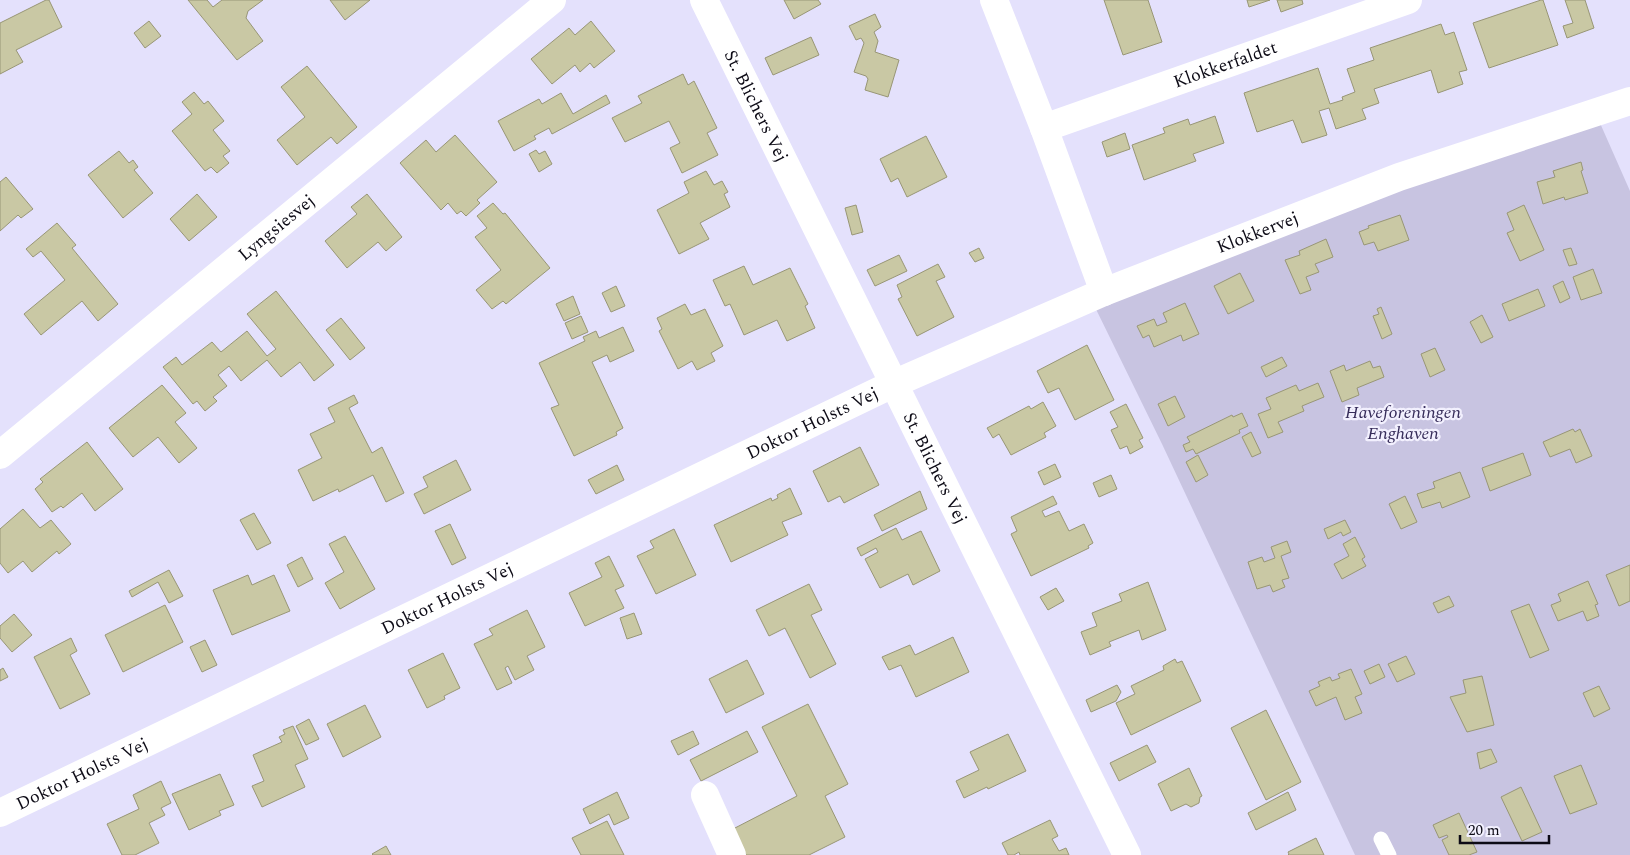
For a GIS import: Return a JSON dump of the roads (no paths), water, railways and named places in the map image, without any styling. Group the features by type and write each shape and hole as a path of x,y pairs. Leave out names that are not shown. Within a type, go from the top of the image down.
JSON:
{"street":[{"name":"Lyngsiesvej","path":"0,455 552,0"},
{"name":"St. Blichers Vej","path":"704,0 1127,855"},
{"path":"994,0 1044,128 1104,292"},
{"name":"Klokkerfaldet","path":"1044,128 1408,0"},
{"name":"Klokkervej","path":"893,384 1104,292 1399,177 1630,101"},
{"name":"Doktor Holsts Vej","path":"0,813 893,384"},
{"path":"705,795 732,855"}],"lane":[{"path":"1381,839 1389,855"}],"park label":[{"name":"Haveforeningen Enghaven","path":"1403,422"}]}
